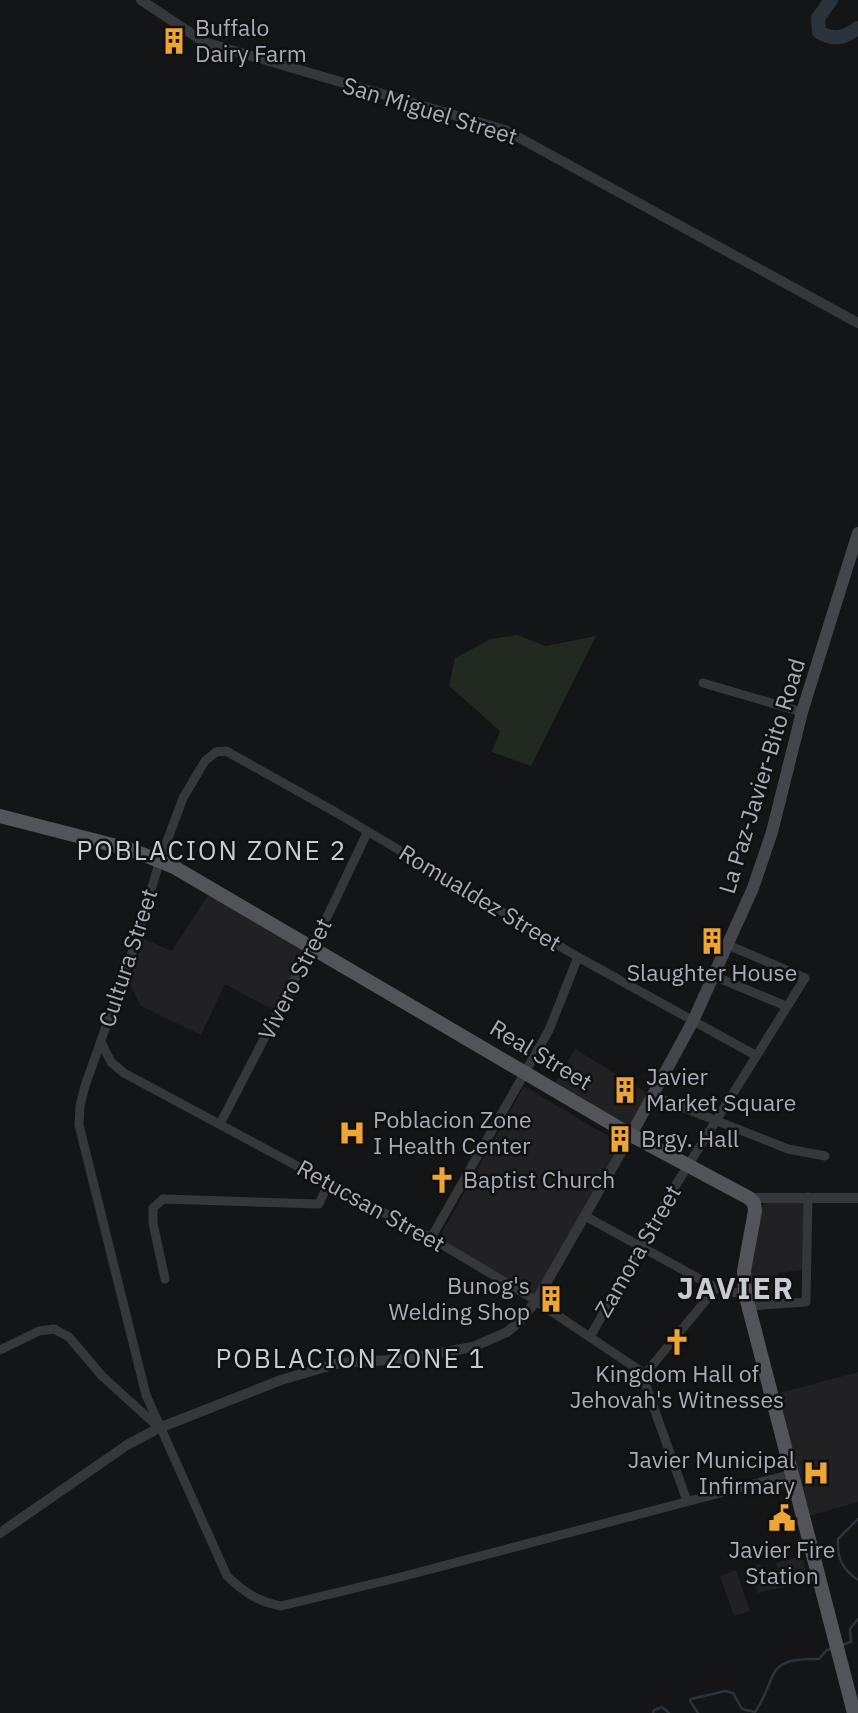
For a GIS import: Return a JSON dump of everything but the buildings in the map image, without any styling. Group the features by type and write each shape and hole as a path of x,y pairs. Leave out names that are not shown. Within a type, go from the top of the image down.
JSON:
{"main road":[{"name":"La Paz-Javier-Bito Road","path":"631,1135 693,1021 759,873 802,712 858,533"},
{"name":"Real Street","path":"0,816 132,850 160,860 631,1135 749,1198"},
{"path":"749,1198 754,1203 755,1210 744,1271 747,1300 854,1713"}],"street":[{"name":"San Miguel Street","path":"141,0 204,41 505,130 858,323"},
{"path":"704,683 802,712"},
{"name":"Romualdez Street","path":"205,761 216,752 234,754 578,957 755,1055"},
{"name":"Cultura Street","path":"205,761 183,798 160,860 80,1106 79,1125 141,1374 159,1428 227,1576 245,1594 265,1603 281,1606 792,1474"},
{"name":"Vivero Street","path":"220,1124 368,833"},
{"path":"716,1121 805,978 728,945"},
{"path":"431,1238 527,1073 549,1030 578,957"},
{"path":"714,976 786,1006"},
{"name":"Retucsan Street","path":"101,1042 111,1062 124,1073 431,1238 536,1301 645,1374"},
{"path":"654,1096 788,1149 825,1156"},
{"name":"Zamora Street","path":"590,1337 640,1246 716,1121"},
{"path":"0,1533 127,1445 159,1428 281,1380 339,1363 406,1359 473,1347 507,1332 536,1301 631,1135"},
{"path":"165,1279 153,1223 153,1208 163,1199 319,1203 329,1182"},
{"path":"585,1216 716,1288 747,1300 806,1302 808,1197"},
{"path":"749,1198 858,1198"},
{"path":"687,1501 644,1380 645,1374 716,1288"},
{"path":"0,1350 39,1331 54,1329 69,1337 102,1376 159,1428"}],"shaded area":[{"path":"517,635 546,646 596,636 531,766 492,752 500,731 449,686 455,658 491,639"},
{"path":"208,895 307,953 275,1011 225,984 201,1035 141,1006 129,982 144,939 172,951"},
{"name":"Javier Market Square","path":"575,1049 652,1096 630,1131 554,1085"},
{"path":"524,1086 621,1144 535,1295 439,1238"},
{"path":"806,1200 803,1270 778,1273 773,1299 751,1300 748,1260 760,1210 764,1203"},
{"path":"858,1372 858,1502 809,1516 776,1394"},
{"path":"802,1556 809,1582 757,1593 751,1567 762,1564 765,1575 778,1572 776,1563"},
{"path":"736,1570 750,1611 734,1616 720,1576"}],"waterway":[{"path":"831,0 818,18 819,32 829,37 839,37 858,28"},
{"path":"858,1519 838,1539 844,1567 858,1580"},
{"path":"842,1645 851,1642 850,1629 858,1619"},
{"path":"698,1713 691,1699 725,1691 733,1693 742,1709 755,1712 780,1666 801,1659 819,1659 832,1648"},
{"path":"653,1713 662,1707 669,1713"}],"place":[{"name":"Buffalo Dairy Farm","path":"174,41"},
{"name":"Slaughter House","path":"712,941"},
{"name":"Javier Market Square","path":"625,1090"},
{"name":"Poblacion Zone I Health Center","path":"352,1133"},
{"name":"Brgy. Hall","path":"620,1139"},
{"name":"Baptist Church","path":"442,1180"},
{"name":"Bunog's Welding Shop","path":"551,1299"},
{"name":"Kingdom Hall of Jehovah's Witnesses","path":"677,1342"},
{"name":"Javier Municipal Infirmary","path":"816,1473"},
{"name":"Javier Fire Station","path":"782,1518"}],"district":[{"name":"POBLACION ZONE 2","path":"212,851"},
{"name":"JAVIER","path":"736,1289"},
{"name":"POBLACION ZONE 1","path":"351,1359"}]}
